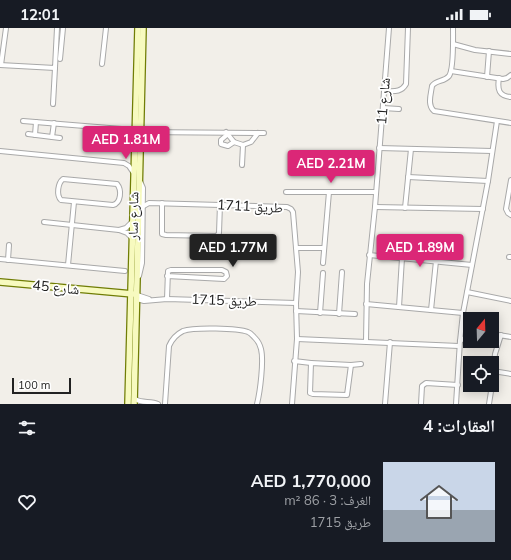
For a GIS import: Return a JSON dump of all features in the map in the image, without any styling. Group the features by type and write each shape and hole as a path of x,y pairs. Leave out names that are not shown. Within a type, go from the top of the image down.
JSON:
{"street":[{"path":"6,28 0,65 54,68"},
{"path":"53,104 57,28"},
{"path":"60,59 63,28"},
{"path":"102,64 106,28"},
{"name":"شارع سار","path":"134,401 134,296 132,238 138,28"},
{"name":"شارع سار","path":"128,404 134,296 138,281 143,28"},
{"name":"شارع 11","path":"366,341 366,304 389,28"},
{"path":"384,91 399,91 406,84 408,28"},
{"path":"454,28 451,71 447,78 434,83 432,86 431,108 434,111 511,123"},
{"path":"453,44 468,49 511,54"},
{"path":"487,76 489,51"},
{"path":"451,71 498,78 506,78 511,75"},
{"path":"498,78 499,91 505,96 511,97"},
{"path":"383,108 399,109"},
{"path":"23,121 134,130"},
{"path":"456,404 463,312 488,181 497,121"},
{"path":"35,135 36,122"},
{"path":"52,137 54,124"},
{"path":"87,127 87,140 112,145"},
{"path":"107,143 108,128"},
{"path":"141,132 264,133"},
{"path":"227,133 234,142 243,145 251,142 258,133"},
{"path":"227,133 221,140 220,144 228,146 234,142"},
{"path":"28,134 60,138"},
{"path":"242,165 243,145"},
{"path":"379,148 492,151"},
{"path":"405,208 410,149"},
{"path":"0,151 124,164 129,166 134,173"},
{"path":"124,164 129,161 134,154"},
{"path":"408,177 488,181"},
{"path":"63,179 115,183 119,186 119,202 116,205 74,202 61,200 58,197 60,183 63,179"},
{"path":"511,180 506,209 511,215"},
{"path":"138,281 142,263 143,188 140,181"},
{"path":"286,192 375,192"},
{"path":"323,263 328,192"},
{"path":"142,198 149,203"},
{"path":"68,265 74,202"},
{"name":"طريق 1711","path":"142,207 149,203 220,204 289,207 293,212 298,272 296,303 297,339 294,361 292,404"},
{"path":"162,203 162,234 217,236 219,233 220,204"},
{"path":"375,207 483,209"},
{"path":"118,230 126,228 133,221"},
{"path":"44,222 118,230 127,233 132,238"},
{"path":"8,260 9,245"},
{"path":"297,248 324,248"},
{"path":"370,255 472,265"},
{"path":"399,307 402,258"},
{"path":"0,259 125,271"},
{"path":"431,310 436,261"},
{"path":"167,276 224,279 227,276 226,272 222,270 168,271 167,276 167,299"},
{"path":"339,314 342,272"},
{"path":"320,312 323,273"},
{"name":"شارع 45","path":"0,282 134,296"},
{"path":"467,292 511,301"},
{"name":"طريق 1715","path":"134,296 144,301 152,299 167,299 296,303"},
{"path":"366,304 463,312"},
{"path":"296,311 354,314"},
{"path":"165,404 168,346 180,333 188,329 197,329 238,330 248,332 255,338 260,346 262,355 260,396 257,404"},
{"path":"495,356 501,335 511,337"},
{"path":"297,339 460,346"},
{"path":"384,404 390,342"},
{"path":"294,361 351,365 361,364"},
{"path":"311,363 310,392 313,394 347,395 351,365"},
{"path":"499,372 511,374"},
{"path":"421,404 422,386 426,382 458,385"},
{"path":"489,404 491,392"},
{"path":"134,401 158,404"}]}
